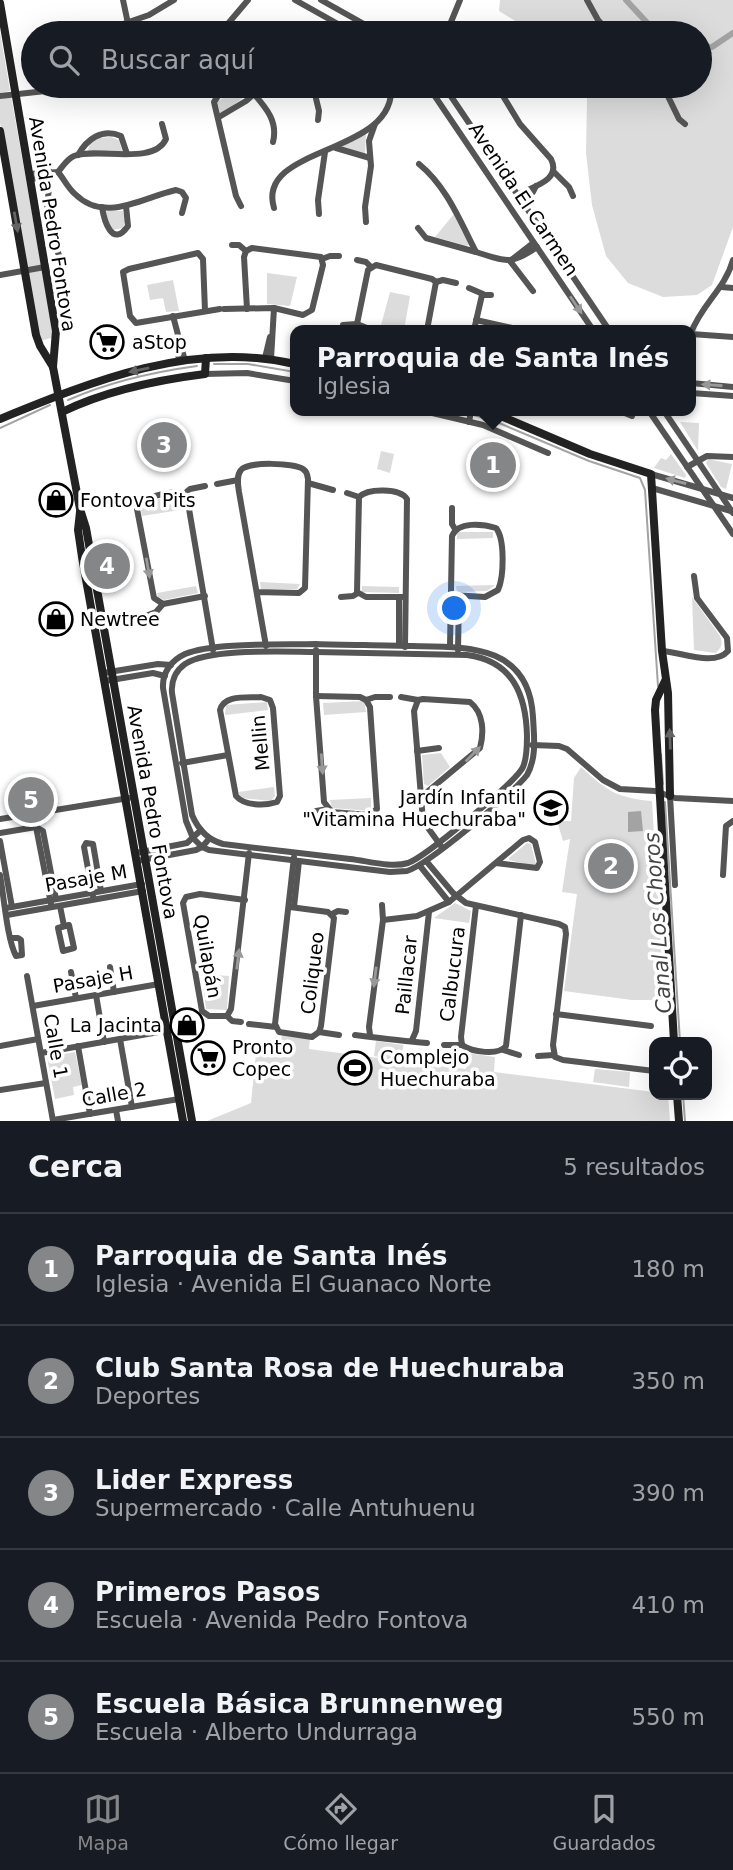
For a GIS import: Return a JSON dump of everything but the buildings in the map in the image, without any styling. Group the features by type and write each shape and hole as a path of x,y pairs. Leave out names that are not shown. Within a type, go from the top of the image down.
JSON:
{"street":[{"path":"123,0 128,21"},
{"path":"133,21 156,12 174,0"},
{"path":"231,21 248,0"},
{"path":"295,0 333,21"},
{"path":"321,0 359,21"},
{"path":"451,21 460,0"},
{"path":"587,0 599,21"},
{"name":"Avenida Pedro Fontova","path":"0,3 57,341 53,367"},
{"path":"0,96 21,92"},
{"path":"218,98 215,100 236,196 241,206"},
{"path":"219,117 248,98"},
{"path":"257,98 272,118 275,131 273,142"},
{"path":"316,98 318,120"},
{"path":"274,208 272,194 282,175 304,160 336,148 376,122 389,107 390,98"},
{"name":"Avenida El Carmen","path":"436,98 590,325"},
{"name":"Avenida El Carmen","path":"452,98 606,325"},
{"path":"504,98 520,124 551,159 554,172 569,187 573,196"},
{"path":"669,98 679,119 685,124"},
{"path":"366,222 369,141 376,122"},
{"path":"38,123 37,144 50,173 47,207 53,240 59,255"},
{"path":"29,177 43,178 58,172 69,159 78,155 127,154 154,149 164,144 166,136 162,124"},
{"name":"Avenida Pedro Fontova","path":"0,131 4,181 38,343 53,367 59,395 80,509 78,530 141,856 159,984 192,1121"},
{"path":"78,155 89,139 106,134 121,136 127,154"},
{"path":"336,148 370,158"},
{"path":"319,214 318,196 325,152"},
{"path":"419,164 454,206 476,252"},
{"path":"58,172 79,198 102,207 126,206 176,190 182,192 186,198 183,213"},
{"path":"519,198 533,192 536,186 554,172"},
{"path":"102,207 106,227 117,233 123,232 128,226 126,206"},
{"path":"418,228 426,239 510,261 518,259 535,245"},
{"path":"232,245 239,245 246,250"},
{"path":"246,250 252,248 316,255 322,259"},
{"path":"246,250 244,257 247,309"},
{"path":"205,311 200,254 193,253 124,271 122,278 130,316 138,323 222,309 274,309 308,314 313,308 322,259"},
{"path":"322,259 339,256"},
{"path":"356,260 366,262 371,267"},
{"path":"694,325 701,310 722,287 733,260"},
{"path":"510,261 533,291"},
{"path":"371,267 376,265 436,282 443,280 456,284"},
{"path":"0,275 45,267"},
{"path":"343,325 357,324 371,267"},
{"path":"428,325 436,282"},
{"path":"722,287 733,288"},
{"path":"469,288 491,295"},
{"path":"475,325 483,294"},
{"path":"268,359 274,309"},
{"path":"173,316 182,361"},
{"path":"476,320 498,325"},
{"path":"696,333 733,337"},
{"path":"38,343 46,345 57,341"},
{"path":"62,412 109,377 182,361 234,355 290,363"},
{"path":"205,374 206,358"},
{"path":"0,419 59,395 205,374 247,373 290,380"},
{"path":"696,383 733,387"},
{"path":"696,393 733,396"},
{"path":"494,416 548,453"},
{"path":"652,416 733,534"},
{"path":"668,416 733,512"},
{"path":"470,417 501,423 651,474 733,498"},
{"path":"666,436 670,430 677,429"},
{"path":"687,467 712,455 733,457"},
{"path":"257,592 306,593 308,483 307,474 301,468 269,464 244,467 239,473 238,480 266,649"},
{"path":"651,474 668,712 675,885"},
{"path":"216,484 238,480"},
{"path":"308,483 333,490"},
{"path":"184,494 190,489 205,486"},
{"path":"652,488 733,512"},
{"path":"123,500 139,501 178,492 188,499 213,652"},
{"path":"346,493 359,497 367,492 400,492 406,496 403,648"},
{"path":"359,497 358,593 366,597 402,597"},
{"path":"139,501 137,509 156,601 163,604 205,596"},
{"path":"452,508 452,524 455,529"},
{"path":"455,596 481,597 492,594 501,583 500,533 496,528 463,526 455,529 452,536 454,646 458,655"},
{"path":"662,651 712,659 727,657 727,638 697,598 694,576"},
{"path":"341,597 358,593"},
{"path":"148,615 163,604"},
{"path":"403,648 474,656 491,661 506,673 532,705 531,764 524,778 441,846 427,862 407,872 296,858 250,847 219,844 209,839 192,815 163,688 164,676 171,664 186,653 454,646 483,650 501,659 516,673 524,693"},
{"path":"316,648 316,696 324,802 328,809 334,812 387,817"},
{"path":"202,847 188,828 172,693 173,680 179,669 213,652"},
{"path":"108,677 158,664 171,664 179,669"},
{"path":"108,677 153,673 173,680"},
{"path":"665,681 656,700 655,710 674,1037"},
{"path":"316,696 360,697 370,706 377,803 372,814"},
{"path":"366,700 390,697"},
{"path":"401,697 467,701 476,707 481,720 482,744 479,750 421,797"},
{"name":"Mellin","path":"230,699 269,699 273,708 280,793 277,802 244,803 238,800 228,755 220,710 222,703 230,699"},
{"path":"418,700 414,708 423,824 441,846"},
{"path":"655,710 663,707 668,712"},
{"path":"531,745 567,749 603,780 616,787 670,796 733,801"},
{"path":"417,751 439,748"},
{"path":"180,764 228,755"},
{"path":"0,819 130,798"},
{"path":"316,811 328,809"},
{"path":"723,875 726,826 733,821"},
{"path":"0,833 36,827 54,903 64,926"},
{"path":"141,856 183,844 201,830"},
{"name":"Paillacar","path":"383,920 429,912 449,902 523,840 529,838 535,842 539,867 531,869 496,863"},
{"path":"202,847 209,839"},
{"path":"0,841 11,939"},
{"path":"93,896 84,847 88,842 93,846 101,891"},
{"path":"141,856 202,847 249,856 402,864 441,846"},
{"name":"Quilapán","path":"227,1016 232,1009 250,847"},
{"name":"Coliqueo","path":"276,1027 296,858"},
{"path":"427,862 457,897 476,906 559,924 565,929 552,1045 554,1055"},
{"path":"420,866 449,902"},
{"path":"0,875 8,910"},
{"name":"Avenida Pedro Fontova","path":"145,887 171,1030 183,1121"},
{"name":"Pasaje M","path":"93,896 101,891 145,887"},
{"name":"Pasaje M","path":"8,910 145,887"},
{"name":"Quilapán","path":"241,1022 232,1021 227,1016 209,1016 202,1011 183,903 186,897 196,894 245,900"},
{"name":"Paillacar","path":"370,1035 383,920 382,905"},
{"name":"Calbucura","path":"462,1045 476,906"},
{"name":"Coliqueo","path":"292,907 325,911 332,914 334,922 319,1032"},
{"path":"332,914 346,912"},
{"name":"Paillacar","path":"412,1040 416,1031 429,912"},
{"path":"503,1050 507,1043 521,915"},
{"path":"110,967 114,992"},
{"path":"71,972 76,998"},
{"name":"Calle 1","path":"27,976 53,1121"},
{"name":"Pasaje H","path":"33,1006 159,984"},
{"path":"96,995 104,1042"},
{"path":"556,1014 651,1026"},
{"name":"Coliqueo","path":"249,1024 276,1027 282,1033 310,1037 319,1032 339,1035"},
{"path":"41,1053 171,1030"},
{"name":"Paillacar","path":"355,1035 427,1043"},
{"path":"0,1046 38,1039"},
{"path":"120,1039 132,1107"},
{"name":"Calbucura","path":"444,1045 462,1045 468,1049 497,1052 503,1050 519,1055"},
{"path":"78,1046 90,1114"},
{"path":"537,1056 554,1055 563,1060 649,1070"},
{"path":"0,1090 46,1083"},
{"name":"Calle 2","path":"53,1121 179,1099"},
{"path":"677,1100 679,1121"},
{"path":"116,1110 118,1121"}],"shaded area":[{"path":"500,0 733,0 733,227 712,285 697,295 663,297 628,283 606,256 592,205 586,153 587,98 712,98 712,21 515,21 499,11"},
{"path":"0,32 10,91 0,93"},
{"path":"11,96 54,337 40,341 0,123 0,99"},
{"path":"223,98 243,98 221,115 217,102"},
{"path":"366,133 365,154 342,148 343,146"},
{"path":"111,137 119,140 122,151 88,151 90,143"},
{"path":"123,211 123,228 112,230 105,213"},
{"path":"454,214 469,244 467,246 435,237"},
{"path":"267,273 297,277 290,306 267,304"},
{"path":"173,280 179,311 166,312 163,298 150,300 147,285"},
{"path":"390,292 410,296 405,325 381,325"},
{"path":"680,422 699,423 698,451"},
{"path":"381,451 394,454 390,473 377,469"},
{"path":"671,454 686,475 685,478 654,468 661,458 666,460"},
{"path":"708,459 732,464 726,489 721,487 706,463"},
{"path":"180,495 186,509 142,516 140,506 146,501"},
{"path":"457,532 493,532 493,538 457,539"},
{"path":"260,582 300,584 297,589 261,589"},
{"path":"495,585 487,591 457,592 456,586"},
{"path":"196,586 198,593 164,600 158,597 157,593"},
{"path":"362,586 399,587 399,593 362,592"},
{"path":"692,597 720,636 721,646 715,653 694,650"},
{"path":"364,701 366,712 324,715 323,703"},
{"path":"267,702 268,710 225,715 226,705"},
{"path":"441,753 450,767 428,786 424,784 422,755"},
{"path":"581,767 613,792 652,801 664,1000 632,1000 564,991 577,894 562,892 570,839 563,841 557,821 571,821 574,778"},
{"path":"274,787 275,796 271,801 240,798 239,792"},
{"path":"371,798 371,811 332,808 330,800"},
{"path":"641,811 643,831 628,832 628,812"},
{"path":"527,843 531,844 536,864 533,866 509,860 509,858"},
{"path":"455,903 471,911 469,923 434,918"},
{"path":"202,974 229,976 227,1010 206,1009"},
{"name":"Complejo Huechuraba","path":"282,1035 310,1038 309,1049 386,1059 374,1056 376,1041 403,1045 402,1061 466,1069 467,1053 495,1057 494,1072 649,1091 649,1100 668,1100 670,1121 207,1121 251,1103 257,1043 280,1045"},
{"path":"75,1052 82,1085 73,1087 74,1095 55,1099 47,1057"},
{"path":"595,1069 630,1072 629,1087 593,1082"}],"waterway":[{"path":"626,0 645,21"},
{"path":"712,47 733,33"},
{"name":"Canal Los Choros","path":"214,364 248,364 290,371"},
{"name":"Canal Los Choros","path":"68,400 131,379 197,366"},
{"name":"Canal Los Choros","path":"0,428 50,405"},
{"name":"Canal Los Choros","path":"477,416 589,461 640,478 645,490 658,686"},
{"name":"Canal Los Choros","path":"661,754 663,784"},
{"name":"Canal Los Choros","path":"665,802 680,1037"},
{"name":"Canal Los Choros","path":"683,1100 685,1121"}],"place":[{"name":"aStop","path":"107,342"},
{"name":"Lider Express","path":"164,445"},
{"name":"Parroquia de Santa Inés","path":"493,465"},
{"name":"Fontova Pits","path":"56,500"},
{"name":"Primeros Pasos","path":"107,566"},
{"name":"Newtree","path":"56,619"},
{"name":"Escuela Básica Brunnenweg","path":"31,800"},
{"name":"Jardín Infantil \"Vitamina Huechuraba\"","path":"551,808"},
{"name":"Club Santa Rosa de Huechuraba","path":"611,866"},
{"name":"La Jacinta","path":"187,1025"},
{"name":"Pronto Copec","path":"208,1058"},
{"name":"Complejo Huechuraba","path":"355,1068"}]}
